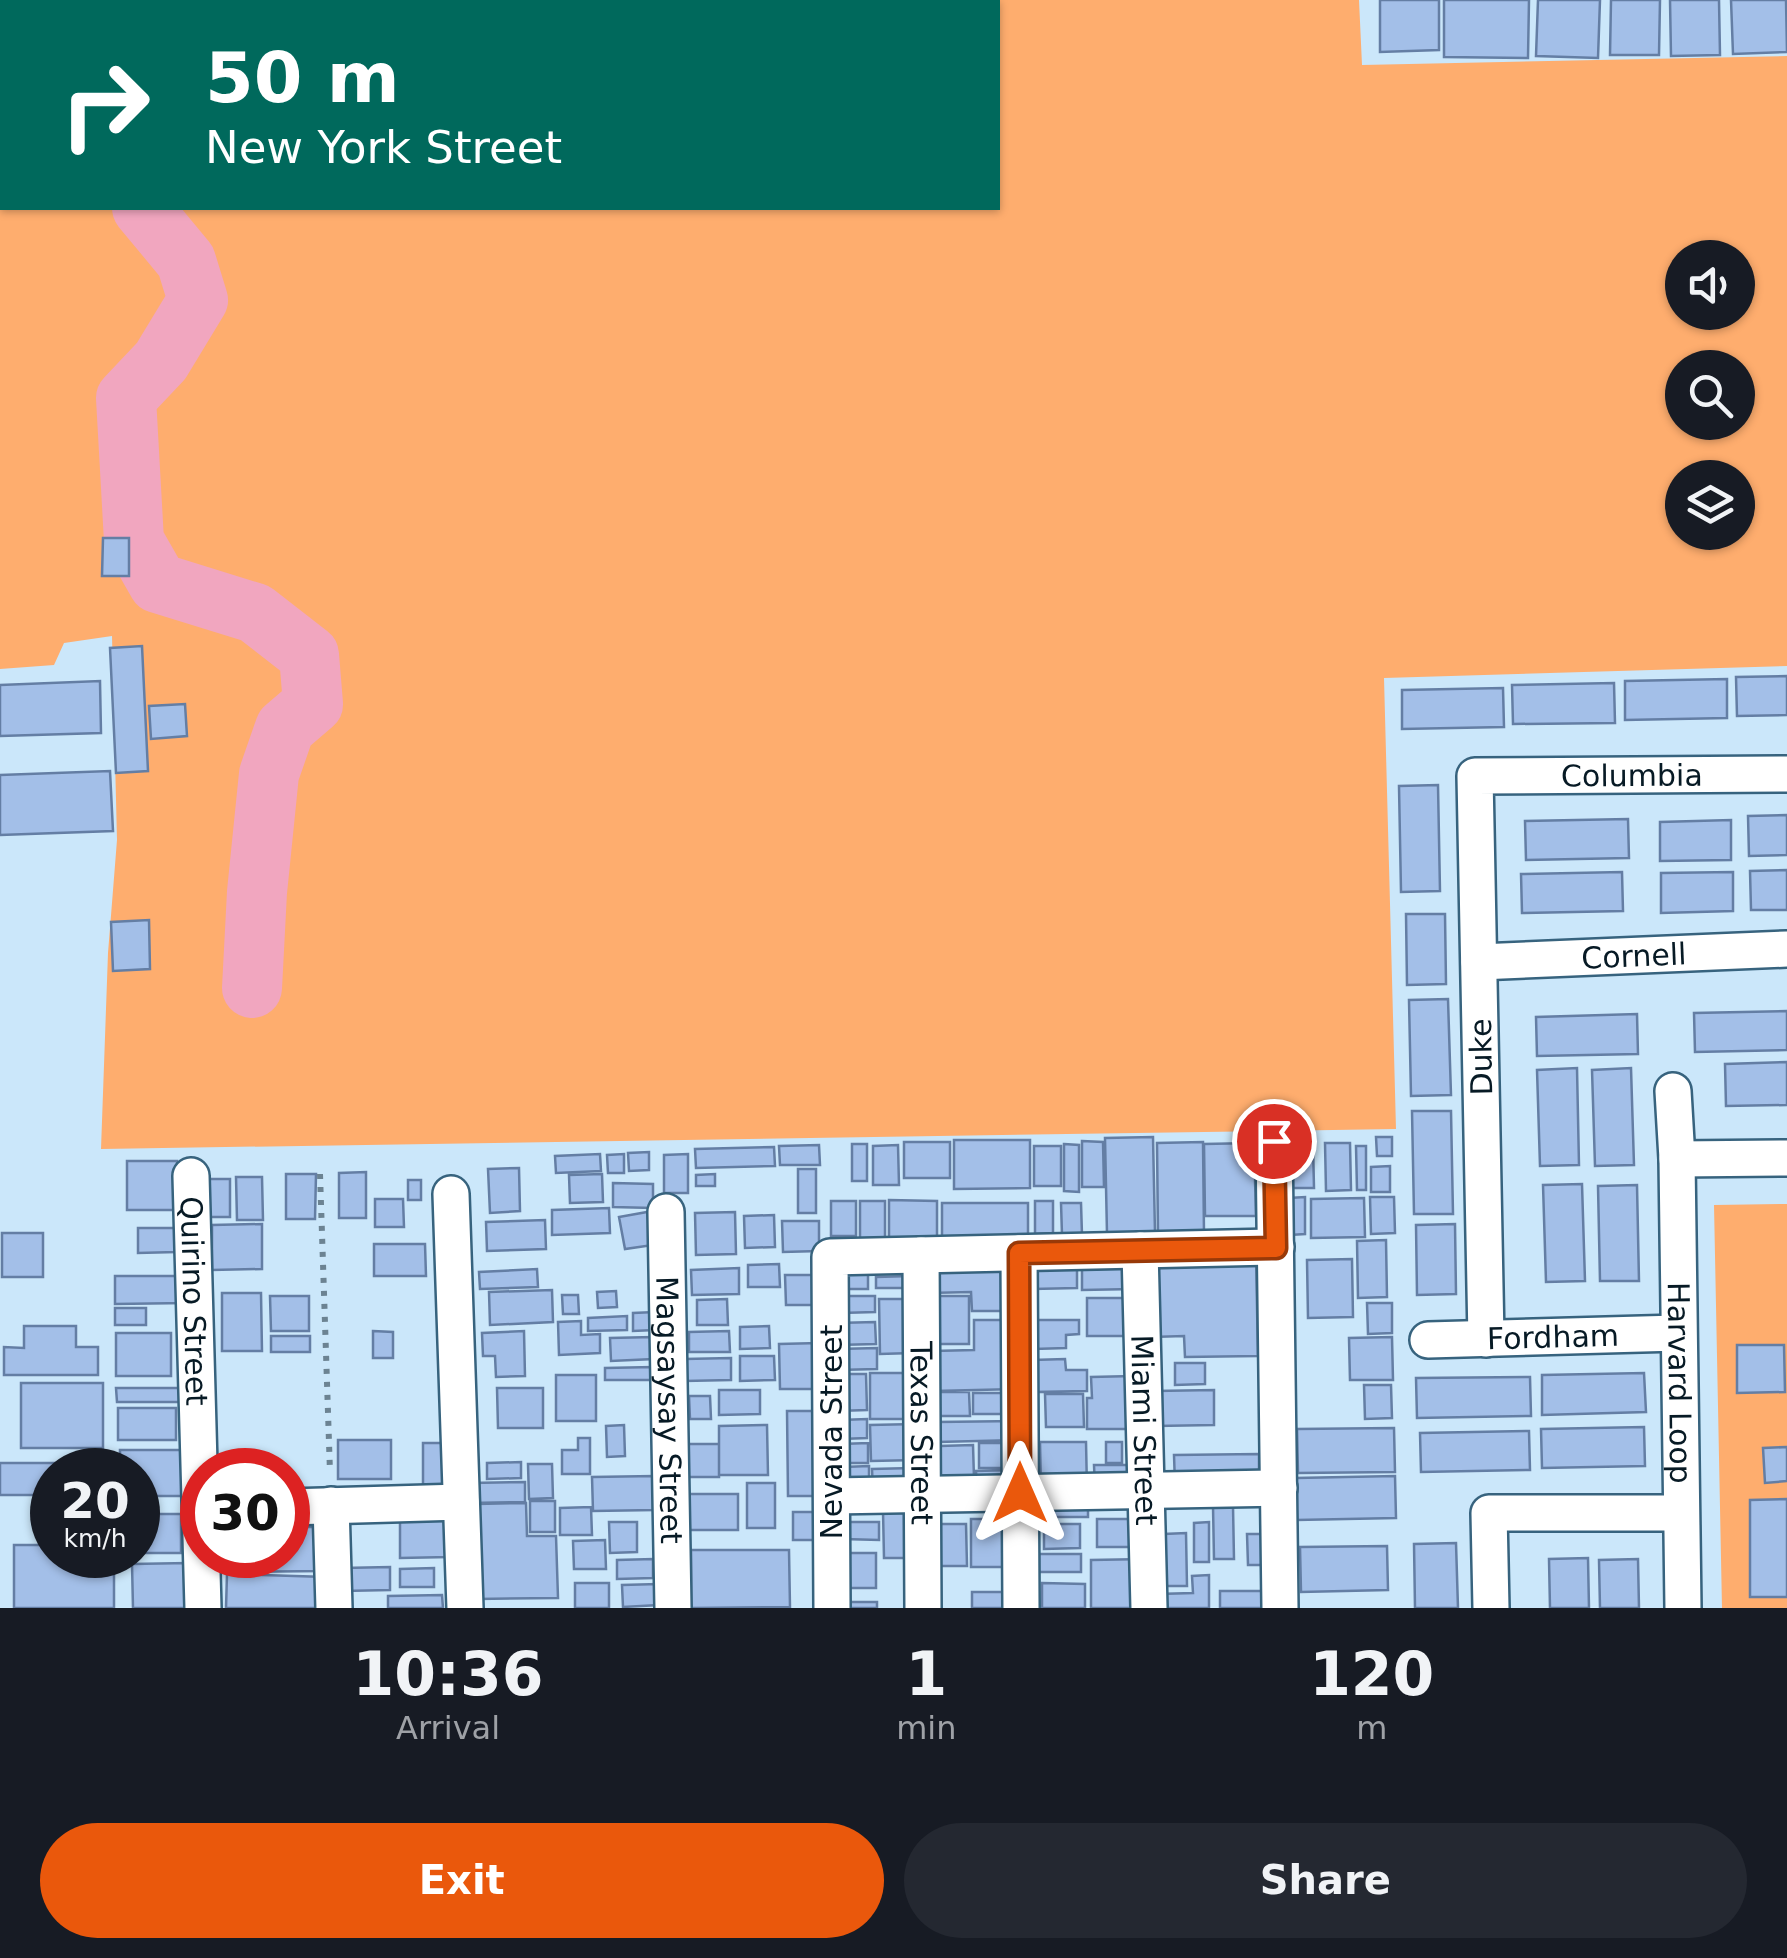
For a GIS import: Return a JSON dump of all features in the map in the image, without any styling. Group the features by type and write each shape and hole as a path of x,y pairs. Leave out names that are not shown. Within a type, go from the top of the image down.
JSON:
{"street":[{"name":"Columbia","path":"1475,776 1787,774"},
{"name":"Duke","path":"1475,776 1486,1339"},
{"name":"Cornell","path":"1478,962 1787,949"},
{"name":"Harvard Loop","path":"1673,1092 1678,1159 1684,1608"},
{"path":"1274,1141 1280,1608"},
{"path":"1678,1159 1787,1158"},
{"name":"Quirino Street","path":"191,1176 199,1448"},
{"path":"450,1194 465,1608"},
{"name":"Magsaysay Street","path":"666,1212 673,1608"},
{"path":"921,1255 1276,1248"},
{"name":"Miami Street","path":"1140,1250 1149,1608"},
{"path":"1019,1253 1021,1608"},
{"name":"Nevada Street","path":"832,1608 830,1257 921,1255"},
{"name":"Texas Street","path":"921,1255 923,1608"},
{"name":"Fordham","path":"1428,1340 1678,1334"},
{"path":"832,1496 1279,1488"},
{"path":"310,1506 462,1502"},
{"path":"331,1506 334,1608"},
{"path":"1491,1608 1489,1513 1682,1512"},
{"name":"Quirino Street","path":"203,1578 204,1608"}],"path":[{"path":"320,1174 331,1506"}],"shaded area":[{"path":"1000,0 1359,0 1362,65 1787,56 1787,666 1384,678 1396,1129 101,1149 108,953 117,840 112,636 64,643 54,665 0,669 0,210 1000,210"},
{"path":"1787,1204 1787,1608 1722,1608 1714,1205"}],"building":[{"path":"1380,0 1439,0 1439,50 1380,52"},
{"path":"1444,0 1529,0 1528,58 1444,57"},
{"path":"1538,0 1600,0 1598,58 1536,56"},
{"path":"1611,0 1660,0 1659,55 1610,55"},
{"path":"1670,0 1719,0 1720,55 1671,56"},
{"path":"1731,0 1786,0 1787,52 1733,54"},
{"path":"103,538 129,538 129,576 102,576"},
{"path":"142,646 148,771 116,773 110,648"},
{"path":"1787,676 1787,715 1737,716 1736,677"},
{"path":"1727,679 1727,718 1625,720 1625,681"},
{"path":"100,681 101,733 0,736 0,685"},
{"path":"1614,683 1615,723 1513,724 1512,685"},
{"path":"1503,688 1504,727 1402,729 1402,690"},
{"path":"185,704 187,736 151,739 149,706"},
{"path":"110,771 113,831 0,835 0,775"},
{"path":"1438,785 1440,891 1401,892 1399,786"},
{"path":"1787,815 1787,855 1749,856 1748,816"},
{"path":"1628,819 1629,858 1526,860 1525,821"},
{"path":"1731,820 1731,860 1660,861 1660,822"},
{"path":"1787,870 1787,910 1751,910 1750,871"},
{"path":"1622,872 1623,911 1522,913 1521,874"},
{"path":"1733,872 1733,911 1661,913 1661,873"},
{"path":"1406,914 1445,914 1446,984 1407,985"},
{"path":"149,920 150,969 113,971 111,922"},
{"path":"1448,999 1451,1095 1411,1096 1409,1000"},
{"path":"1787,1011 1787,1050 1695,1052 1694,1013"},
{"path":"1637,1014 1638,1054 1537,1056 1536,1017"},
{"path":"1787,1062 1787,1105 1726,1106 1725,1064"},
{"path":"1577,1068 1579,1165 1540,1166 1537,1070"},
{"path":"1631,1068 1634,1165 1595,1166 1592,1070"},
{"path":"1412,1111 1451,1111 1453,1214 1414,1214"},
{"path":"1153,1137 1155,1233 1107,1234 1105,1138"},
{"path":"1376,1137 1392,1137 1392,1156 1377,1156"},
{"path":"954,1140 1030,1140 1030,1188 954,1189"},
{"path":"1082,1141 1103,1142 1104,1187 1082,1187"},
{"path":"904,1142 950,1142 950,1178 904,1178"},
{"path":"1203,1142 1204,1234 1158,1235 1157,1143"},
{"path":"1254,1143 1256,1216 1205,1216 1204,1144"},
{"path":"1325,1143 1350,1143 1351,1190 1326,1191"},
{"path":"852,1144 867,1144 867,1181 852,1181"},
{"path":"1064,1144 1079,1145 1079,1192 1064,1191"},
{"path":"1313,1144 1314,1188 1293,1188 1292,1145"},
{"path":"819,1145 820,1165 780,1165 779,1146"},
{"path":"898,1145 899,1185 873,1185 873,1146"},
{"path":"1034,1146 1061,1146 1061,1186 1034,1186"},
{"path":"1356,1146 1366,1146 1366,1190 1357,1190"},
{"path":"774,1147 775,1166 696,1168 695,1149"},
{"path":"649,1152 649,1170 629,1171 628,1153"},
{"path":"600,1154 601,1171 556,1173 555,1156"},
{"path":"624,1154 624,1173 608,1173 607,1155"},
{"path":"688,1154 688,1193 664,1193 664,1155"},
{"path":"127,1161 177,1161 178,1210 127,1210"},
{"path":"1390,1166 1390,1192 1371,1192 1371,1167"},
{"path":"519,1168 520,1211 490,1213 488,1169"},
{"path":"798,1169 816,1169 816,1213 798,1213"},
{"path":"366,1172 366,1218 339,1218 339,1173"},
{"path":"286,1174 316,1174 315,1219 286,1219"},
{"path":"602,1174 603,1202 570,1203 569,1175"},
{"path":"715,1174 715,1186 696,1186 696,1175"},
{"path":"236,1177 262,1177 263,1220 237,1220"},
{"path":"208,1179 230,1179 230,1217 208,1217"},
{"path":"408,1180 421,1180 421,1200 408,1200"},
{"path":"613,1183 653,1184 653,1208 613,1207"},
{"path":"1582,1184 1585,1281 1546,1282 1543,1185"},
{"path":"1637,1185 1639,1281 1600,1281 1598,1186"},
{"path":"1305,1197 1305,1234 1290,1235 1289,1198"},
{"path":"1370,1197 1394,1197 1395,1233 1371,1234"},
{"path":"1364,1198 1365,1237 1311,1238 1311,1199"},
{"path":"375,1199 403,1199 404,1227 375,1227"},
{"path":"889,1200 937,1201 937,1252 889,1252"},
{"path":"831,1201 856,1201 856,1236 831,1236"},
{"path":"860,1201 885,1201 885,1247 860,1247"},
{"path":"1035,1201 1053,1201 1053,1233 1035,1234"},
{"path":"942,1203 1028,1203 1028,1247 942,1247"},
{"path":"1061,1203 1081,1203 1082,1235 1062,1235"},
{"path":"609,1208 610,1233 552,1235 552,1210"},
{"path":"647,1212 653,1245 625,1249 619,1217"},
{"path":"735,1212 736,1254 696,1255 695,1213"},
{"path":"774,1215 775,1247 745,1248 744,1216"},
{"path":"545,1220 546,1249 487,1251 486,1222"},
{"path":"782,1221 819,1221 819,1251 783,1252"},
{"path":"262,1224 262,1269 212,1270 212,1225"},
{"path":"1455,1224 1456,1294 1417,1295 1416,1225"},
{"path":"138,1228 176,1228 176,1252 138,1253"},
{"path":"2,1233 43,1233 43,1277 2,1277"},
{"path":"1386,1240 1387,1297 1358,1298 1357,1241"},
{"path":"374,1244 425,1244 426,1276 374,1276"},
{"path":"1256,1256 1258,1356 1185,1357 1184,1336 1152,1337 1150,1258"},
{"path":"1352,1259 1353,1317 1308,1318 1307,1260"},
{"path":"779,1264 780,1287 748,1287 748,1265"},
{"path":"1077,1267 1077,1288 1033,1289 1033,1268"},
{"path":"1133,1267 1134,1289 1082,1290 1082,1268"},
{"path":"739,1268 739,1294 692,1295 691,1270"},
{"path":"1012,1268 1013,1311 972,1311 971,1292 929,1293 929,1269"},
{"path":"537,1269 538,1287 480,1289 479,1272"},
{"path":"868,1272 868,1289 837,1289 837,1273"},
{"path":"785,1275 816,1275 816,1305 786,1305"},
{"path":"115,1276 186,1276 186,1303 115,1304"},
{"path":"911,1276 911,1288 876,1288 876,1277"},
{"path":"552,1290 553,1322 490,1325 489,1292"},
{"path":"616,1291 617,1307 598,1308 597,1292"},
{"path":"222,1293 261,1293 262,1351 222,1351"},
{"path":"562,1295 578,1295 579,1314 563,1314"},
{"path":"270,1296 309,1296 309,1331 271,1331"},
{"path":"841,1296 875,1296 875,1312 841,1313"},
{"path":"927,1296 969,1296 969,1344 928,1344"},
{"path":"1087,1298 1127,1298 1128,1336 1087,1336"},
{"path":"727,1299 728,1325 697,1325 697,1300"},
{"path":"879,1299 910,1299 912,1353 880,1354"},
{"path":"1367,1303 1392,1303 1392,1333 1368,1334"},
{"path":"115,1308 146,1308 146,1325 115,1325"},
{"path":"655,1312 655,1330 633,1331 633,1313"},
{"path":"627,1316 627,1330 588,1331 588,1318"},
{"path":"974,1320 1016,1320 1018,1389 934,1391 933,1351 974,1350"},
{"path":"1033,1320 1079,1320 1079,1334 1066,1335 1066,1348 1034,1349"},
{"path":"581,1321 581,1335 600,1334 600,1353 559,1355 558,1322"},
{"path":"875,1322 876,1344 837,1345 837,1323"},
{"path":"24,1326 76,1326 76,1347 98,1347 98,1375 4,1375 4,1347 24,1348"},
{"path":"769,1326 770,1348 740,1349 740,1327"},
{"path":"373,1331 393,1332 393,1358 373,1358"},
{"path":"524,1331 525,1376 496,1377 495,1356 483,1356 482,1333"},
{"path":"729,1331 730,1352 689,1352 689,1332"},
{"path":"116,1333 171,1333 171,1376 116,1376"},
{"path":"271,1336 310,1336 310,1352 271,1352"},
{"path":"653,1337 654,1359 611,1361 610,1338"},
{"path":"1392,1337 1393,1380 1350,1380 1349,1338"},
{"path":"819,1343 820,1389 780,1389 779,1344"},
{"path":"1737,1345 1784,1345 1785,1392 1737,1393"},
{"path":"877,1348 877,1369 838,1370 838,1349"},
{"path":"740,1356 774,1356 775,1380 740,1381"},
{"path":"731,1358 731,1380 685,1381 685,1359"},
{"path":"1065,1359 1066,1370 1087,1370 1087,1391 1034,1392 1033,1360"},
{"path":"1175,1363 1205,1363 1205,1384 1175,1385"},
{"path":"653,1367 653,1380 605,1380 605,1368"},
{"path":"870,1373 914,1373 914,1419 870,1419"},
{"path":"1644,1373 1646,1412 1542,1415 1542,1375"},
{"path":"836,1374 866,1374 867,1410 837,1411"},
{"path":"556,1375 596,1375 596,1421 556,1421"},
{"path":"1133,1376 1134,1429 1087,1429 1091,1377"},
{"path":"1530,1377 1531,1416 1417,1418 1416,1378"},
{"path":"21,1383 103,1383 103,1448 21,1448"},
{"path":"1364,1385 1391,1385 1392,1418 1365,1419"},
{"path":"116,1388 186,1388 185,1402 117,1402"},
{"path":"497,1388 543,1388 543,1428 498,1428"},
{"path":"719,1390 760,1390 760,1414 719,1415"},
{"path":"1214,1390 1214,1425 1156,1426 1155,1391"},
{"path":"932,1392 969,1392 970,1416 932,1416"},
{"path":"973,1393 1018,1393 1018,1414 973,1414"},
{"path":"1045,1394 1083,1394 1084,1427 1046,1427"},
{"path":"689,1396 710,1396 711,1419 690,1419"},
{"path":"118,1408 176,1408 176,1440 118,1440"},
{"path":"787,1411 819,1411 820,1496 788,1496"},
{"path":"867,1419 867,1438 841,1439 841,1420"},
{"path":"1019,1421 1019,1440 938,1442 937,1422"},
{"path":"916,1424 917,1460 871,1461 870,1425"},
{"path":"624,1425 625,1456 607,1457 606,1426"},
{"path":"767,1425 768,1475 719,1475 719,1426"},
{"path":"1644,1427 1645,1466 1542,1468 1541,1429"},
{"path":"1394,1428 1395,1472 1298,1473 1297,1429"},
{"path":"1529,1431 1530,1470 1421,1472 1420,1433"},
{"path":"578,1438 590,1438 590,1474 562,1474 562,1450 578,1450"},
{"path":"338,1440 391,1440 391,1479 338,1479"},
{"path":"1040,1442 1086,1442 1087,1489 1041,1490"},
{"path":"1106,1442 1122,1442 1122,1463 1106,1463"},
{"path":"423,1443 448,1443 449,1490 423,1490"},
{"path":"868,1443 868,1463 842,1463 841,1444"},
{"path":"979,1443 1004,1443 1005,1468 979,1468"},
{"path":"678,1444 719,1444 719,1477 678,1477"},
{"path":"973,1445 974,1478 940,1478 940,1446"},
{"path":"1787,1447 1787,1481 1765,1483 1763,1448"},
{"path":"160,1450 180,1450 180,1496 160,1496"},
{"path":"1259,1454 1259,1483 1175,1485 1174,1455"},
{"path":"521,1462 521,1478 487,1479 487,1463"},
{"path":"0,1463 30,1463 30,1495 0,1495"},
{"path":"528,1464 552,1464 553,1498 529,1499"},
{"path":"1094,1465 1131,1465 1132,1488 1095,1489"},
{"path":"869,1466 869,1487 843,1487 843,1467"},
{"path":"912,1468 913,1490 873,1491 872,1469"},
{"path":"1012,1470 977,1489 976,1471"},
{"path":"654,1476 655,1510 593,1511 592,1477"},
{"path":"1395,1476 1396,1518 1297,1520 1296,1478"},
{"path":"525,1482 525,1502 470,1503 470,1483"},
{"path":"747,1483 775,1483 775,1528 747,1528"},
{"path":"689,1494 738,1494 738,1530 689,1530"},
{"path":"1039,1497 1088,1498 1088,1517 1039,1517"},
{"path":"1787,1499 1787,1597 1750,1597 1750,1500"},
{"path":"530,1501 555,1501 555,1532 530,1532"},
{"path":"526,1503 527,1536 556,1536 558,1598 477,1599 476,1504"},
{"path":"1213,1506 1233,1506 1234,1559 1214,1559"},
{"path":"591,1507 592,1535 560,1535 560,1508"},
{"path":"883,1511 914,1511 915,1558 884,1558"},
{"path":"793,1512 823,1512 823,1540 793,1540"},
{"path":"160,1514 180,1514 180,1553 160,1553"},
{"path":"448,1514 449,1557 400,1558 400,1515"},
{"path":"971,1519 1014,1519 1014,1567 971,1567"},
{"path":"1097,1519 1139,1519 1139,1547 1097,1547"},
{"path":"609,1522 637,1522 637,1552 610,1553"},
{"path":"843,1522 879,1522 879,1540 843,1539"},
{"path":"1209,1522 1209,1562 1194,1562 1194,1523"},
{"path":"940,1524 966,1524 967,1566 940,1566"},
{"path":"1044,1524 1080,1524 1080,1548 1044,1549"},
{"path":"310,1527 322,1527 321,1571 310,1571"},
{"path":"1186,1533 1187,1586 1164,1586 1164,1534"},
{"path":"1247,1534 1270,1534 1271,1565 1248,1565"},
{"path":"605,1540 606,1569 574,1569 573,1541"},
{"path":"1456,1543 1458,1608 1415,1608 1414,1544"},
{"path":"14,1545 30,1545 30,1578 114,1578 114,1608 14,1608"},
{"path":"1387,1546 1388,1590 1301,1592 1300,1547"},
{"path":"691,1550 789,1550 790,1607 691,1608"},
{"path":"846,1553 876,1553 876,1588 846,1588"},
{"path":"1039,1554 1081,1554 1081,1572 1039,1572"},
{"path":"1588,1558 1589,1608 1550,1608 1549,1559"},
{"path":"653,1559 653,1578 617,1579 617,1560"},
{"path":"1146,1559 1146,1608 1091,1608 1091,1560"},
{"path":"1638,1559 1639,1608 1600,1608 1599,1560"},
{"path":"180,1563 180,1578 188,1578 189,1608 133,1608 132,1578 160,1578 160,1564"},
{"path":"390,1567 390,1590 343,1591 343,1568"},
{"path":"434,1568 434,1587 400,1587 400,1569"},
{"path":"1209,1575 1209,1608 1158,1608 1158,1594 1193,1593 1192,1576"},
{"path":"326,1577 325,1608 226,1608 227,1578"},
{"path":"575,1583 609,1583 609,1608 575,1608"},
{"path":"1042,1583 1085,1584 1085,1608 1042,1608"},
{"path":"658,1584 659,1605 623,1607 622,1585"},
{"path":"1220,1591 1269,1591 1269,1608 1220,1608"},
{"path":"972,1592 1015,1592 1015,1608 972,1608"},
{"path":"442,1595 443,1608 388,1608 388,1596"},
{"path":"842,1602 877,1602 877,1608 842,1608"}],"waterway":[{"path":"144,210 186,261 198,300 161,361 126,398 134,541 158,583 255,613 309,655 313,704 285,728 269,774 252,988"}],"route":[{"path":"1020,1493 1019,1253 1276,1248 1274,1141"}]}
